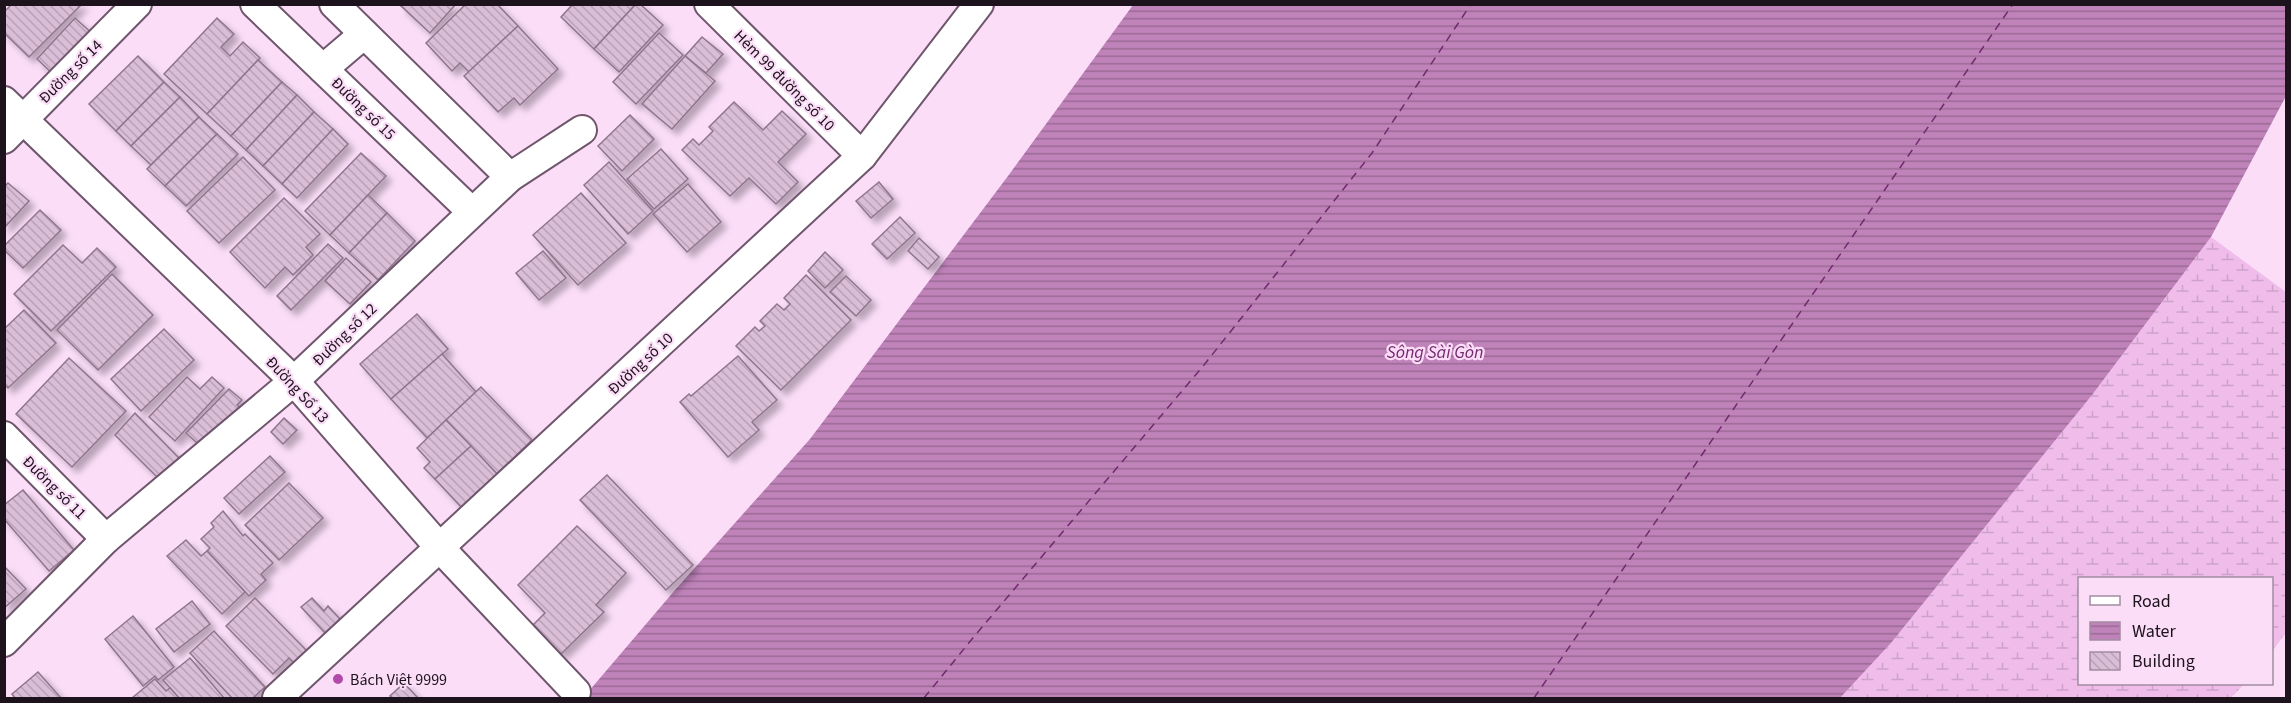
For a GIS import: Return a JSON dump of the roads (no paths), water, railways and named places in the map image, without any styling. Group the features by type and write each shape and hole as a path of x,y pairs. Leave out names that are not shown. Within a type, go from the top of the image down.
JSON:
{"street":[{"name":"Đường số 14","path":"4,139 14,109 137,4"},
{"name":"Đường số 15","path":"255,4 472,212"},
{"path":"334,4 510,177"},
{"name":"Hẻm 99 đường số 10","path":"709,4 862,156"},
{"name":"Đường số 10","path":"277,699 862,156 979,4"},
{"path":"323,69 364,34"},
{"name":"Đường Số 13","path":"14,109 294,381 440,548 576,692"},
{"name":"Đường số 12","path":"4,642 106,539 294,381 510,177 582,130"},
{"name":"Đường số 11","path":"4,436 106,539"}],"water":[{"name":"Sông Sài Gòn","path":"1133,5 2286,5 2286,96 2211,237 2092,395 1891,643 1840,698 583,698 675,590 810,439 1008,176"}],"place":[{"name":"Bách Việt 9999","path":"338,679"}]}
